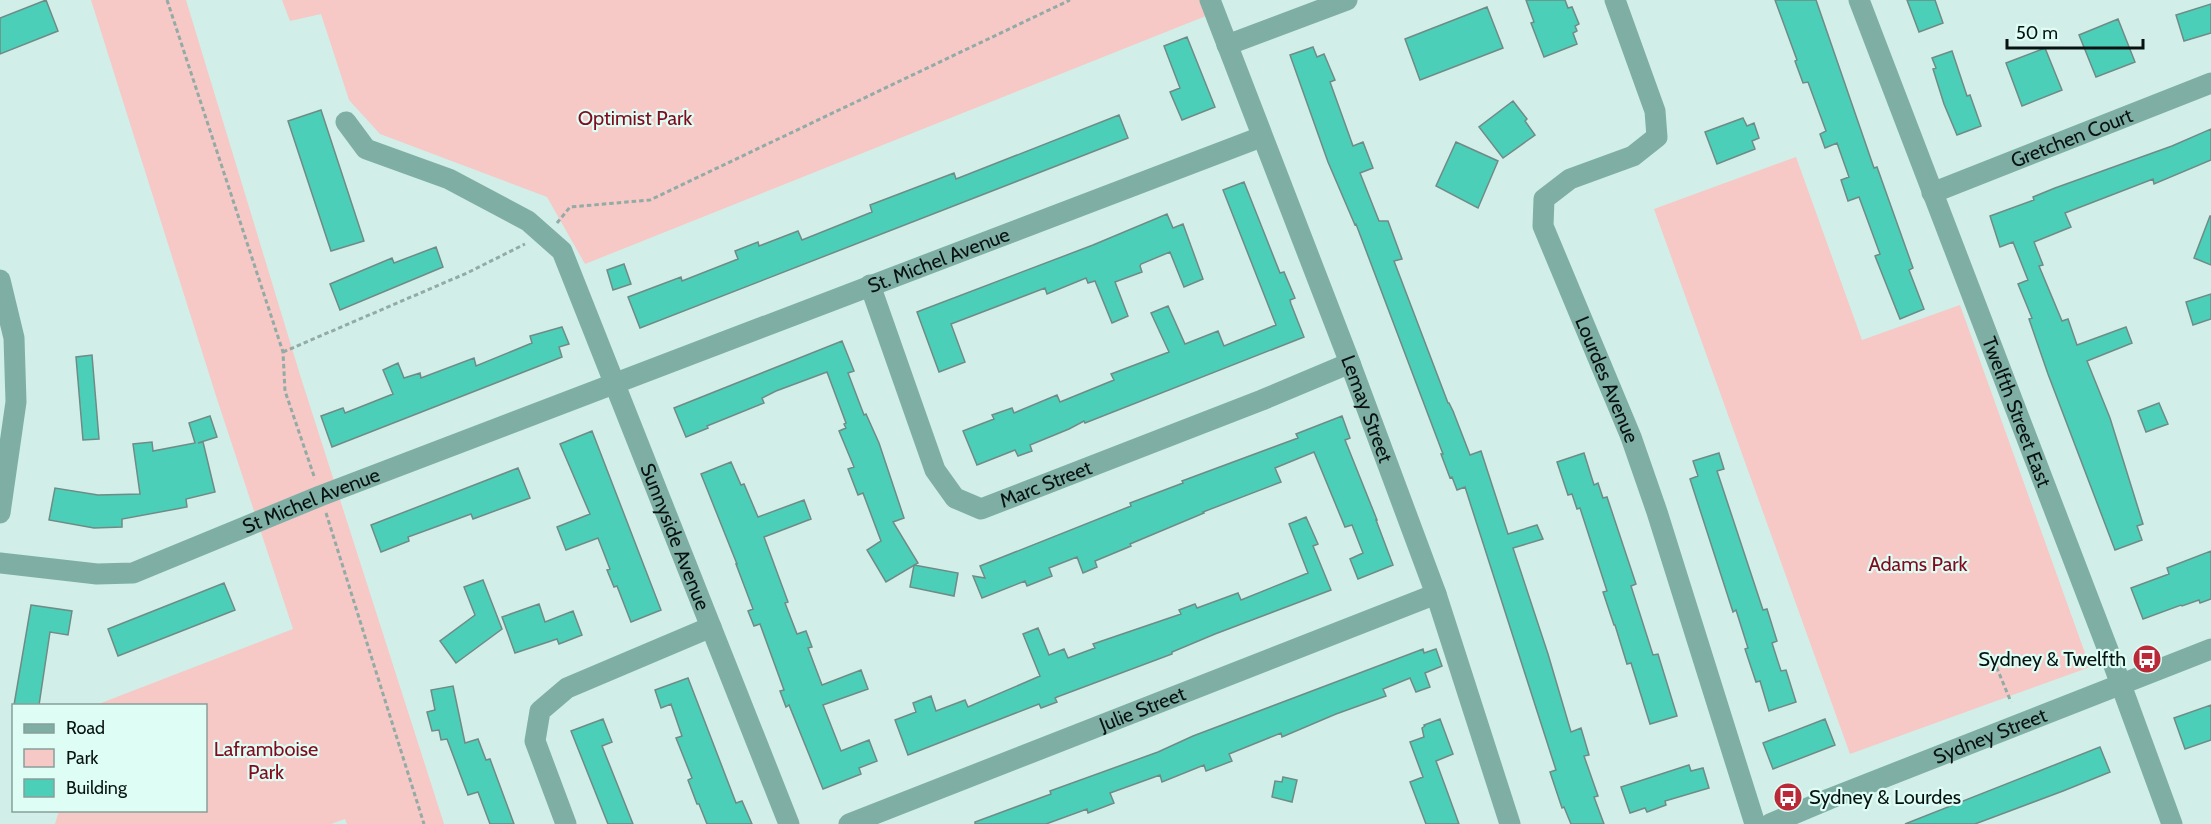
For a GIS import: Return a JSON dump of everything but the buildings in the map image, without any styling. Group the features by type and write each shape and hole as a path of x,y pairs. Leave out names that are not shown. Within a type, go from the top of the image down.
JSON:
{"street":[{"name":"Lemay Street","path":"1210,0 1437,594 1510,824"},
{"path":"1227,45 1347,0"},
{"name":"Lourdes Avenue","path":"1615,0 1655,111 1656,137 1633,156 1570,179 1544,199 1543,226 1631,436 1755,824"},
{"name":"Twelfth Street East","path":"1859,0 2121,684 2172,824"},
{"name":"Gretchen Court","path":"1932,193 2211,84"},
{"path":"346,122 366,149 449,179 528,221 546,236"},
{"name":"St. Michel Avenue","path":"615,384 1261,137"},
{"name":"Sunnyside Avenue","path":"546,236 562,251 789,824"},
{"path":"0,280 14,338 16,402 0,513"},
{"name":"Marc Street","path":"870,285 934,470 955,498 981,509 1262,400 1350,363"},
{"name":"St Michel Avenue","path":"0,563 97,574 133,573 320,496 615,384"},
{"name":"Julie Street","path":"849,824 1437,594"},
{"path":"566,824 535,741 540,711 567,688 711,627"},
{"name":"Sydney Street","path":"1770,824 1805,808 2211,649"}],"path":[{"path":"167,0 283,352 285,391 424,824"},
{"path":"283,352 467,273 538,237 546,236 570,207 650,200 1070,0"},
{"path":"1979,666 1994,661 2011,702"}],"green space":[{"name":"Laframboise Park","path":"91,0 186,0 301,378 444,824 347,824 345,819 331,824 55,824 59,812 207,812 207,704 99,704 293,629 217,399"},
{"name":"Optimist Park","path":"282,0 1211,0 1216,12 585,264 547,197 380,134 349,100 321,14 290,21"},
{"name":"Adams Park","path":"1796,157 1862,340 1960,305 2090,667 1850,754 1654,209"}],"place":[{"name":"Sydney & Twelfth","path":"2147,659"},
{"name":"Sydney & Lourdes","path":"1788,797"}]}
